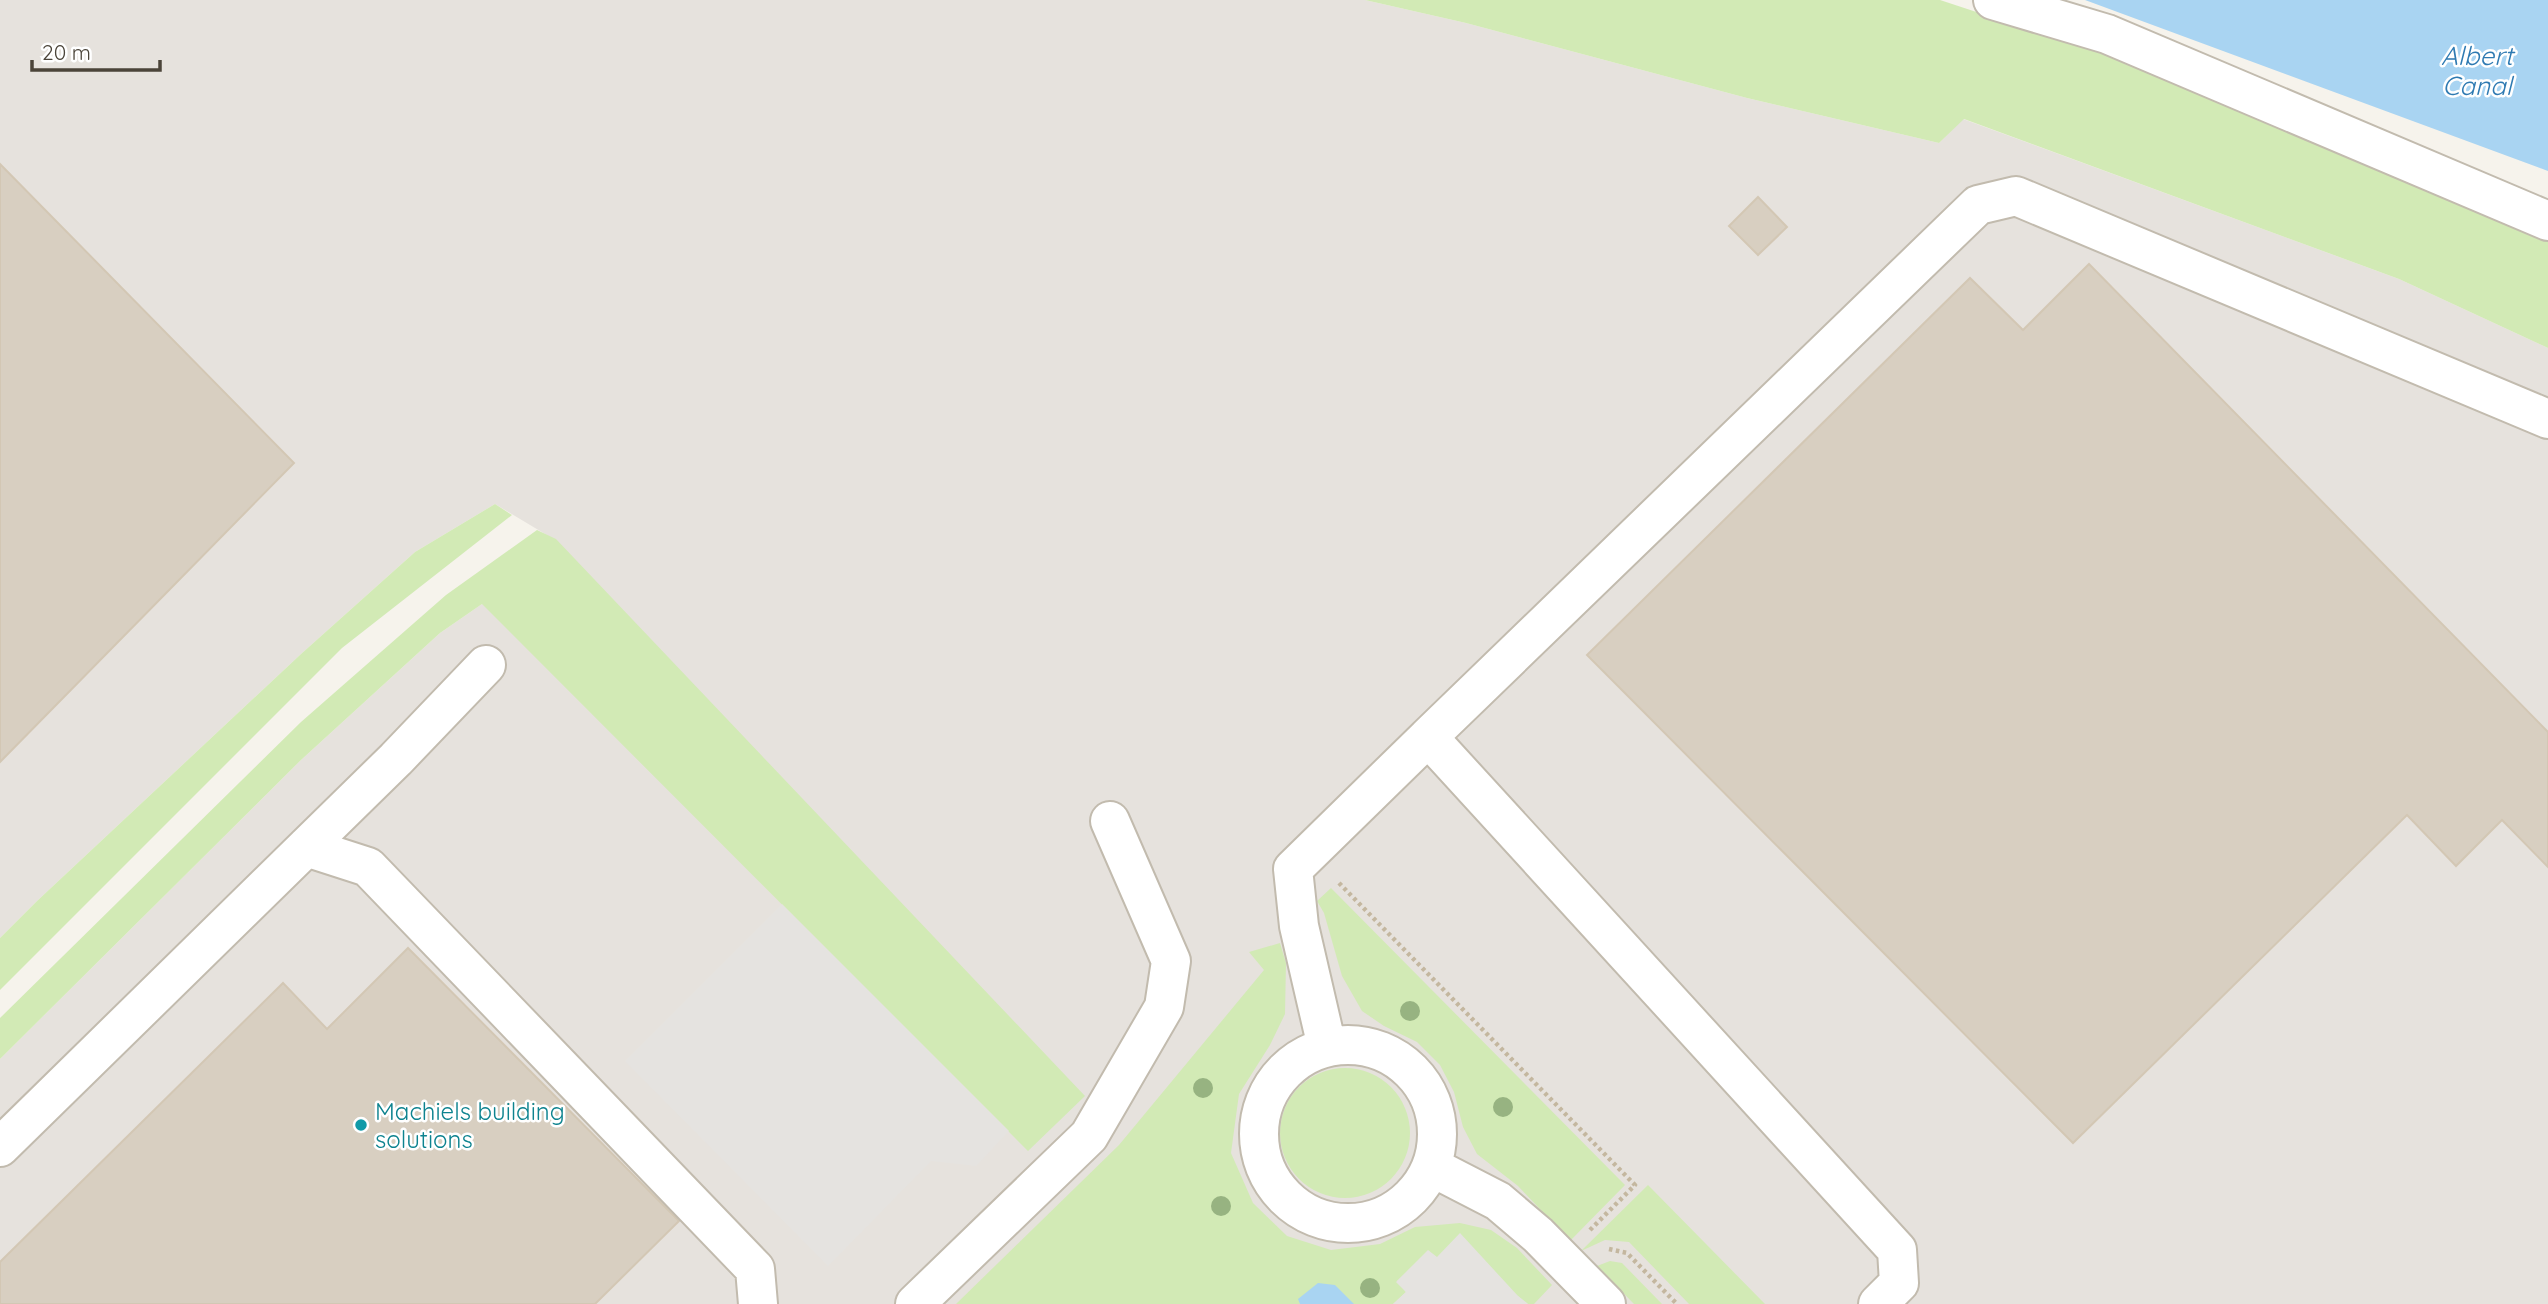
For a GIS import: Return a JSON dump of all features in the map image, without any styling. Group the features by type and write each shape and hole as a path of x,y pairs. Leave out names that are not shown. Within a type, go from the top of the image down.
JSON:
{"street":[{"path":"1993,0 2107,34 2548,221"},
{"path":"1327,1047 1299,926 1293,869 1978,205 2016,196 2548,419"},
{"path":"0,1147 306,847 486,665"},
{"path":"1428,737 1898,1250 1899,1283 1878,1304"},
{"path":"915,1304 1089,1136 1164,1007 1171,961 1110,821"},
{"path":"306,847 369,867 755,1269 758,1304"},
{"path":"1352,1044 1376,1048 1398,1059 1416,1075 1430,1096 1437,1119 1438,1144 1432,1167 1418,1190 1399,1207 1375,1219 1349,1223 1324,1220 1300,1210 1280,1193 1266,1170 1259,1145 1259,1119 1268,1094 1283,1072 1303,1056 1327,1047 1352,1044"},
{"path":"1432,1167 1498,1201 1538,1235 1606,1304"}],"path":[{"path":"1309,853 1635,1185 1562,1259"},
{"path":"1601,1253 1612,1248 1628,1253 1677,1304"}],"shaded area":[{"path":"0,0 1365,0 1466,23 1747,98 1939,143 1963,119 2399,279 2548,348 2548,1304 0,1304 0,1059 301,760 440,633 482,604 555,540 495,504 415,552 301,654 0,938"},
{"path":"782,904 1009,1131 976,1166 931,1161 828,1266 625,1061"},
{"path":"1460,1233 1528,1304 1393,1304 1406,1292 1396,1282 1428,1250 1437,1257"}],"green space":[{"path":"1365,0 1940,0 2110,56 2548,236 2548,348 2399,279 1964,119 1939,143 1747,98 1466,23"},
{"path":"495,504 512,515 342,648 0,990 0,938 37,901 301,654 415,552"},
{"path":"537,530 556,539 1085,1096 1028,1151 482,604 440,633 301,760 0,1059 0,1018 301,722 446,595"},
{"path":"1331,888 1625,1185 1570,1241 1518,1186 1477,1154 1463,1127 1454,1092 1440,1065 1417,1042 1384,1026 1362,1011 1342,976 1324,913 1317,901"},
{"path":"1280,943 1286,963 1285,1014 1270,1045 1239,1094 1231,1153 1253,1203 1287,1236 1331,1250 1380,1244 1415,1227 1460,1223 1491,1230 1517,1248 1552,1285 1534,1304 1528,1304 1518,1296 1436,1258 1428,1251 1397,1281 1406,1292 1393,1304 956,1304 1119,1145 1264,970 1249,952"},
{"path":"1345,1068 1370,1073 1391,1087 1405,1108 1410,1133 1405,1158 1391,1179 1370,1193 1345,1198 1320,1193 1299,1179 1285,1158 1280,1133 1285,1108 1299,1087 1320,1073"},
{"path":"1648,1185 1765,1304 1689,1304 1629,1242 1605,1240 1581,1251"},
{"path":"1610,1261 1622,1263 1662,1304 1634,1304 1597,1266"}],"water":[{"name":"Albert Canal","path":"2085,0 2548,0 2548,171"},
{"path":"1318,1283 1335,1285 1354,1304 1300,1304 1298,1299"}],"building":[{"path":"0,164 294,463 0,762"},
{"path":"1758,197 1787,227 1758,255 1729,226"},
{"path":"2089,264 2548,732 2548,867 2502,820 2456,866 2407,815 2073,1143 1587,655 1970,278 2023,330"},
{"name":"Machiels building solutions","path":"408,948 679,1221 595,1304 0,1304 0,1262 283,983 327,1029"}],"place":[{"name":"Machiels building solutions","path":"361,1125"}]}
